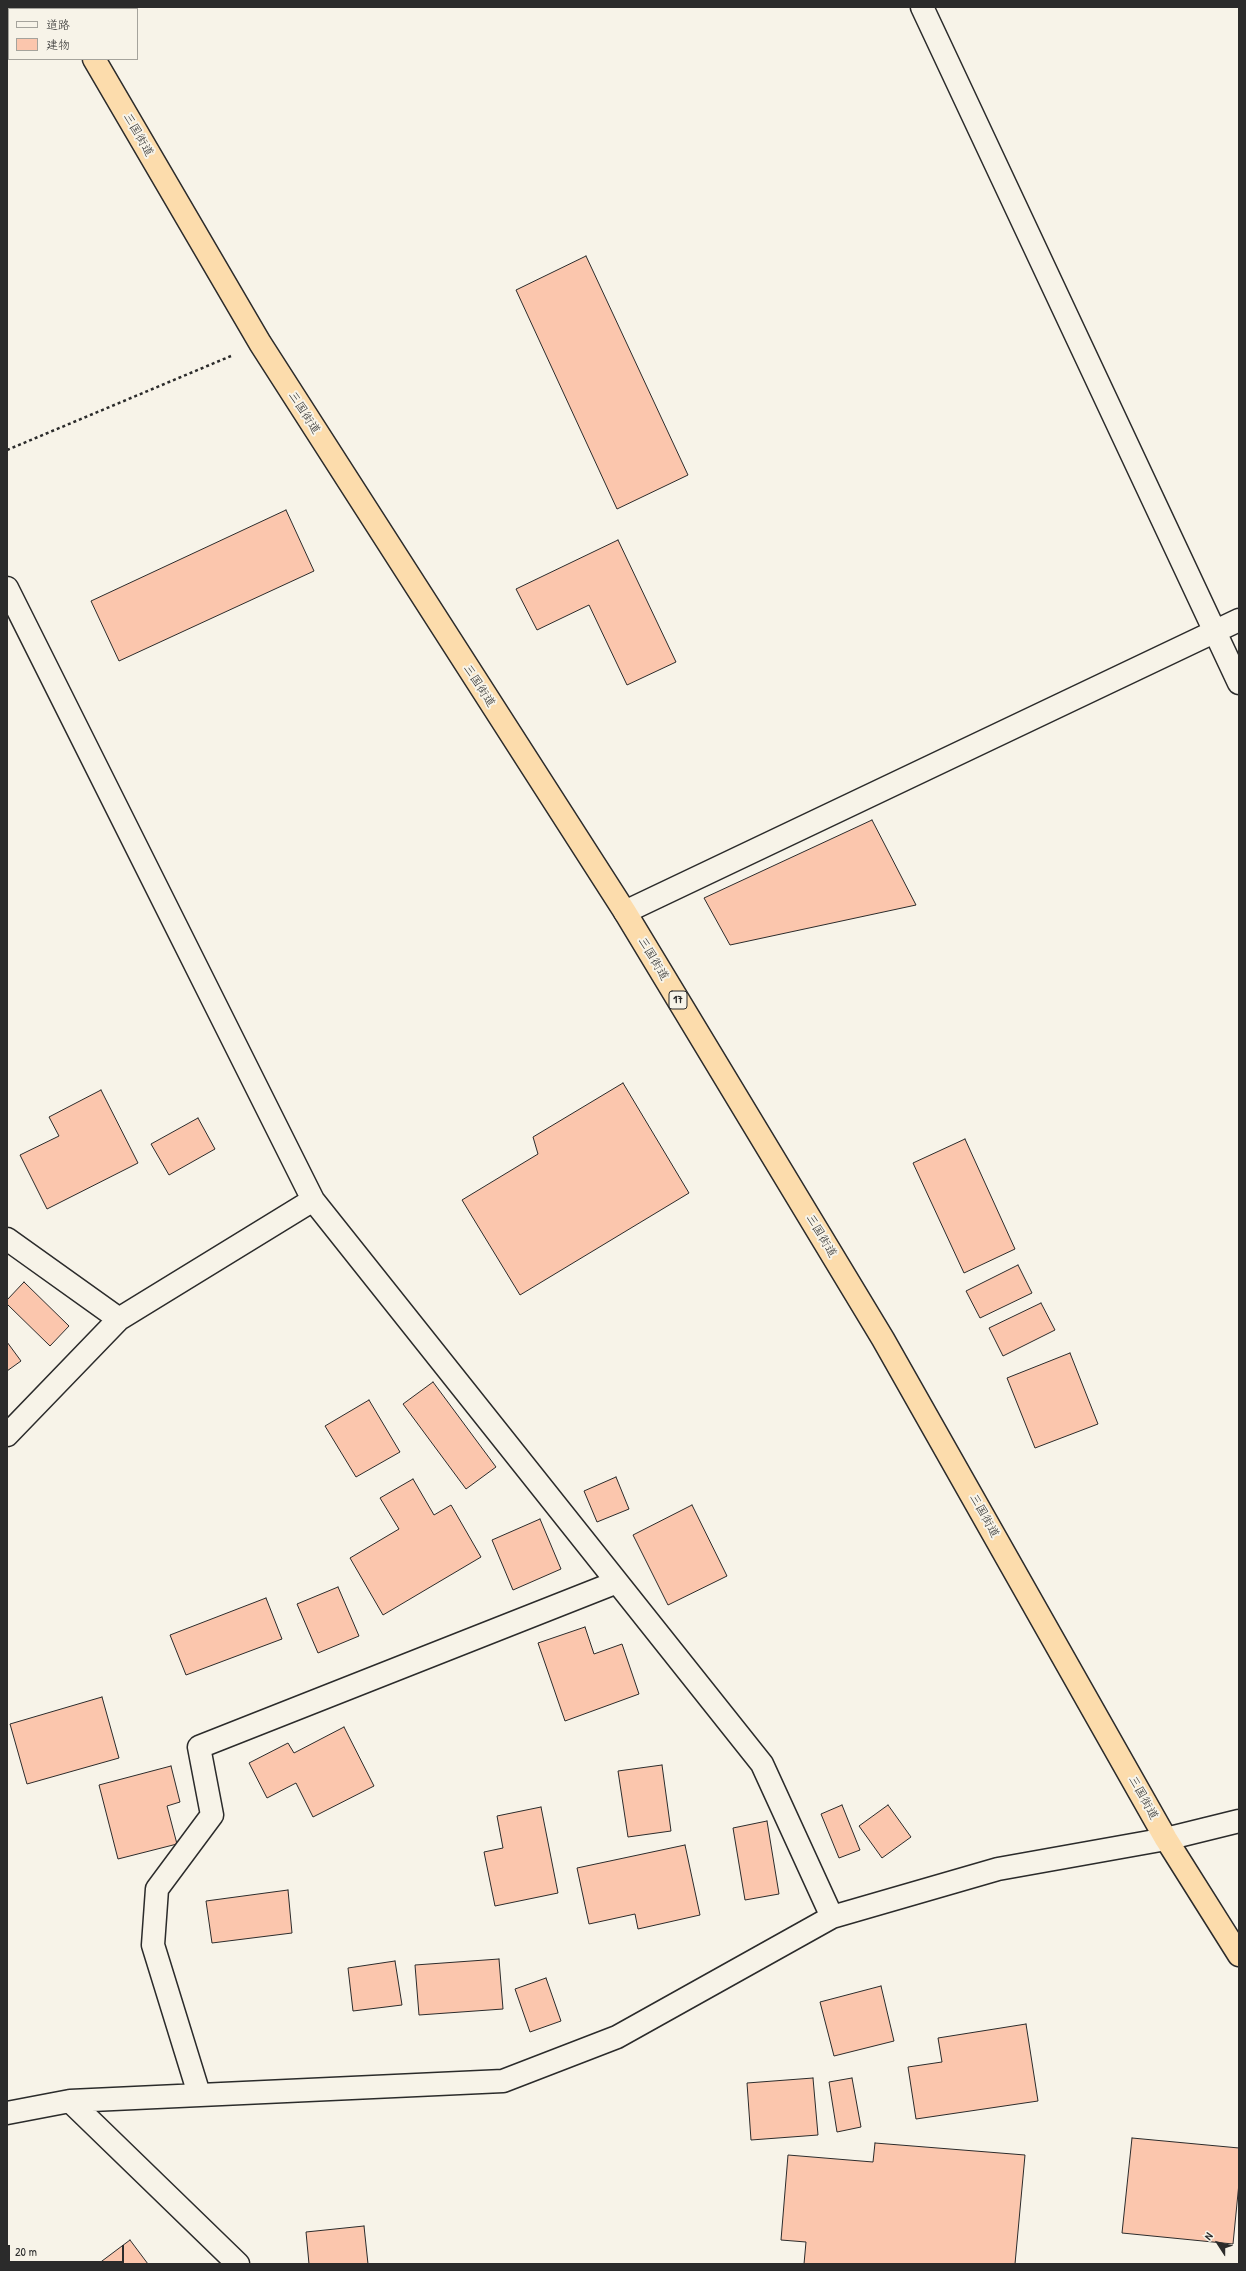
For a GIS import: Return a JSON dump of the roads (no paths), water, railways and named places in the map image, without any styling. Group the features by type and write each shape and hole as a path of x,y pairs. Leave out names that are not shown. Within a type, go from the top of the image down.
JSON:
{"highway":[{"name":"三国街道","path":"95,60 260,343 625,912 883,1339 1166,1839 1239,1955"}],"street":[{"path":"922,7 1213,631 1239,683"},
{"path":"7,588 313,1200 762,1764 832,1917"},
{"path":"625,912 1213,631 1239,620"},
{"path":"7,1435 119,1319 313,1200"},
{"path":"7,1239 119,1319"},
{"path":"199,2094 153,1945 158,1889 212,1815 199,1747 617,1582"},
{"path":"7,2113 70,2101 503,2081 617,2037 832,1917 998,1869 1166,1839 1239,1822"},
{"path":"70,2101 238,2264"}]}
